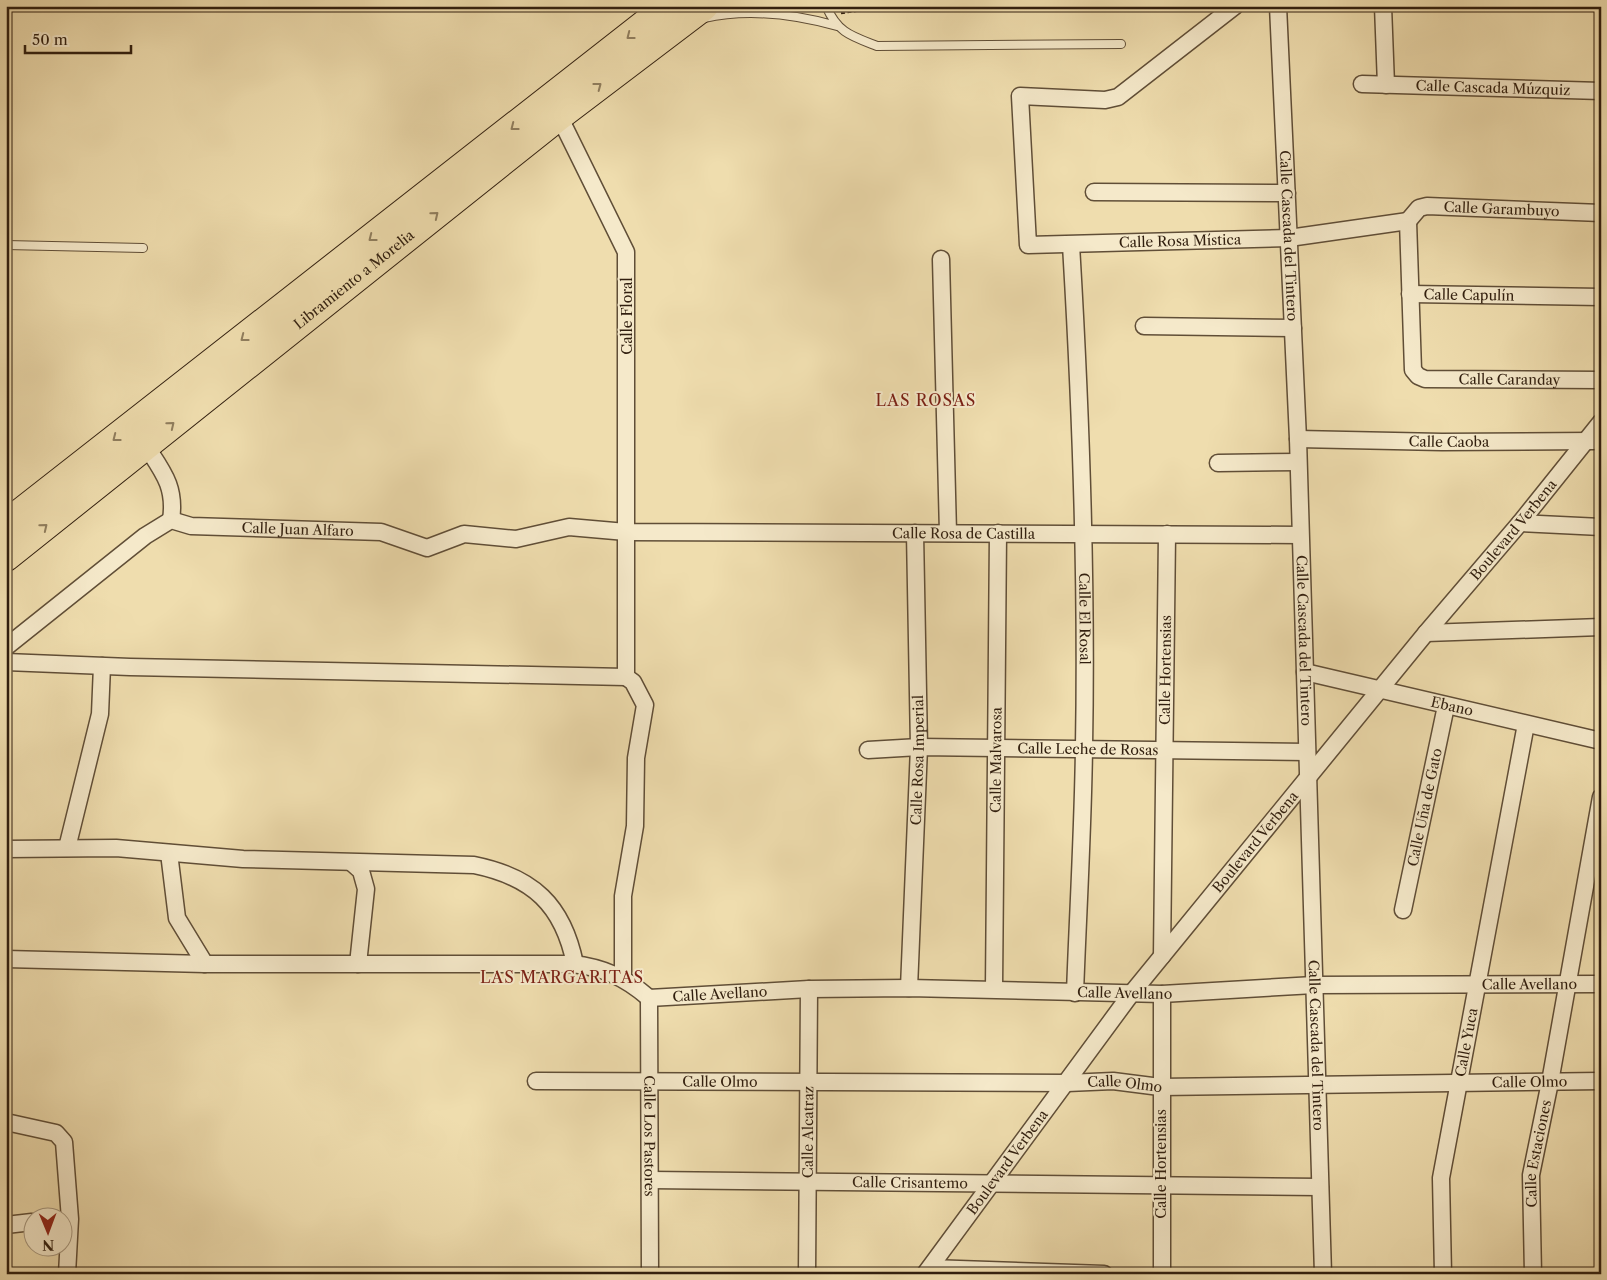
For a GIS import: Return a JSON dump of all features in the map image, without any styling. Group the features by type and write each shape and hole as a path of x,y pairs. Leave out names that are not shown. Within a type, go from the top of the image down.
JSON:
{"highway":[{"name":"Libramiento a Morelia","path":"6,524 675,15 704,6"},
{"name":"Libramiento a Morelia","path":"6,557 559,116 675,15"}],"street":[{"name":"Calle Rosa Mística","path":"1235,6 1118,97 1105,100 1020,96 1028,245 1289,238"},
{"name":"Calle Cascada del Tintero","path":"1278,6 1298,439 1323,1274"},
{"path":"1383,6 1386,85"},
{"name":"Calle Cascada Múzquiz","path":"1362,84 1601,90"},
{"name":"Calle Floral","path":"559,116 626,252 626,677"},
{"path":"1094,192 1287,193"},
{"name":"Calle Garambuyo","path":"1408,221 1419,208 1427,206 1601,213"},
{"path":"1289,238 1408,221"},
{"name":"Calle Capulín","path":"1408,221 1410,294 1601,297"},
{"name":"Calle El Rosal","path":"1071,245 1084,534 1084,749 1075,993"},
{"path":"941,260 948,533"},
{"name":"Calle Caranday","path":"1410,294 1413,370 1418,376 1425,379 1601,380"},
{"path":"1144,326 1292,328"},
{"name":"Boulevard Verbena","path":"928,1271 1131,994 1426,633 1594,440 1601,422"},
{"name":"Calle Caoba","path":"1298,439 1442,442 1594,440"},
{"path":"6,647 145,536 171,520 173,506 172,491 167,478 146,446"},
{"path":"1218,463 1298,462"},
{"name":"Calle Juan Alfaro","path":"171,520 191,526 381,532 427,548 464,534 516,539 569,527 626,532"},
{"path":"1520,523 1601,527"},
{"name":"Calle Rosa de Castilla","path":"626,532 1300,535"},
{"name":"Calle Rosa Imperial","path":"910,988 918,747 915,533"},
{"name":"Calle Malvarosa","path":"994,988 998,534"},
{"name":"Calle Hortensias","path":"1162,956 1166,534"},
{"path":"1426,633 1601,627"},
{"path":"6,662 102,666 626,677 633,682 645,705 636,758 636,826 623,896 623,978"},
{"path":"66,848 100,714 102,666"},
{"name":"Ebano","path":"1304,672 1601,741"},
{"name":"Calle Uña de Gato","path":"1403,910 1446,706"},
{"name":"Calle Yuca","path":"1443,1274 1441,1178 1475,984 1526,724"},
{"name":"Calle Leche de Rosas","path":"868,750 918,747 1307,752"},
{"name":"Calle Estaciones","path":"1533,1274 1531,1175 1550,1082 1601,797"},
{"path":"6,849 116,848 243,859 474,865 500,870 515,877 544,897 560,917 570,940 575,964"},
{"path":"169,853 177,918 205,964"},
{"path":"352,863 361,870 366,889 358,964"},
{"path":"6,959 205,964 575,964 592,966 623,978 649,998"},
{"name":"Calle Avellano","path":"649,998 809,989 994,988 1075,993 1162,994 1314,985 1601,984"},
{"name":"Calle Alcatraz","path":"807,1274 809,989"},
{"name":"Calle Hortensias","path":"1162,994 1160,1087 1162,1274"},
{"name":"Calle Los Pastores","path":"649,998 650,1274"},
{"name":"Calle Olmo","path":"536,1081 1067,1083 1113,1081 1160,1087 1601,1081"},
{"path":"6,1122 56,1134 61,1137 66,1148 66,1208"},
{"name":"Calle Crisantemo","path":"650,1180 1320,1187"},
{"path":"6,1225 22,1223"},
{"path":"67,1258 67,1274"},
{"path":"928,1271 1104,1274"}],"lane":[{"path":"826,6 837,26 845,33 877,46 1121,44"},
{"path":"675,15 713,16 744,13 776,13 807,18 837,26"},
{"path":"6,245 143,248"}],"path":[{"path":"830,15 876,8 918,6"}],"district":[{"name":"LAS ROSAS","path":"926,400"},
{"name":"LAS MARGARITAS","path":"562,977"}]}
